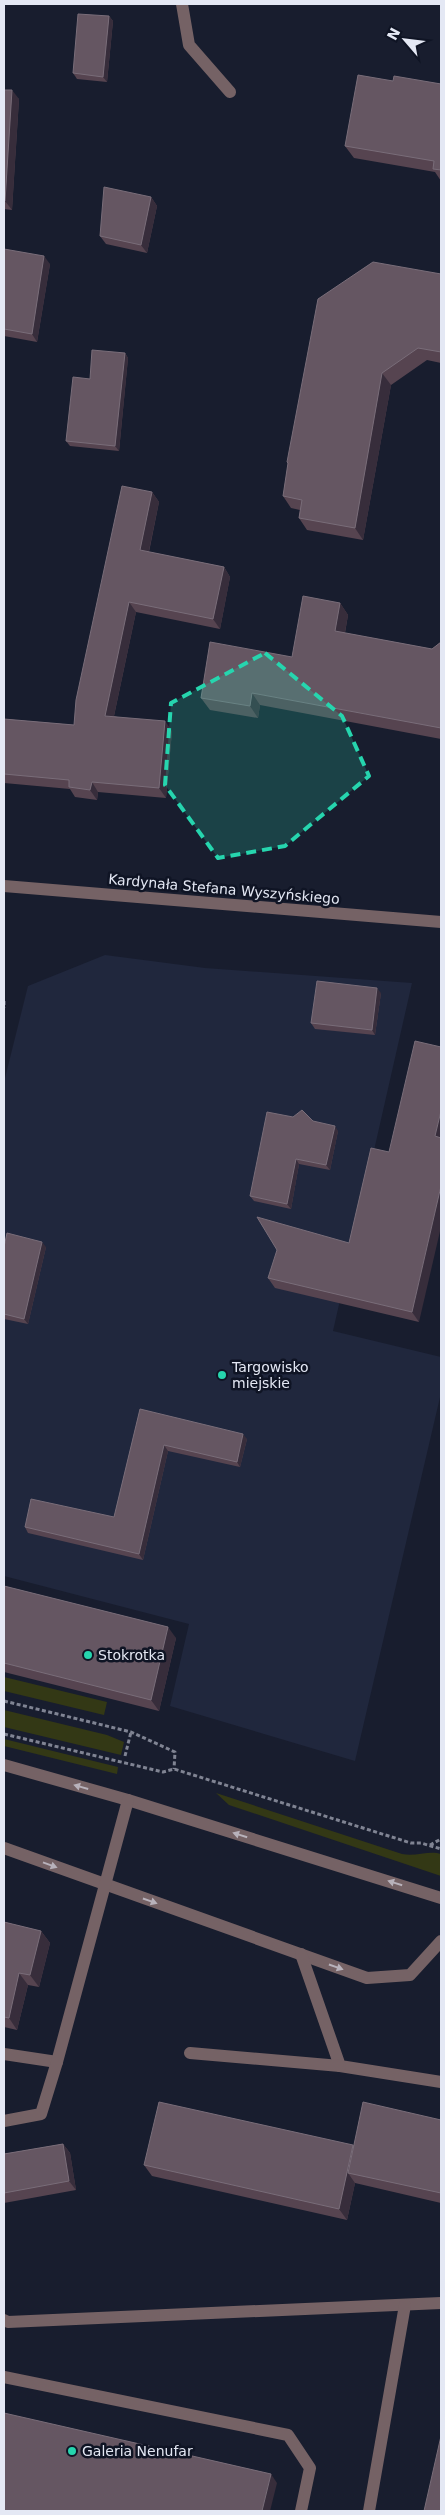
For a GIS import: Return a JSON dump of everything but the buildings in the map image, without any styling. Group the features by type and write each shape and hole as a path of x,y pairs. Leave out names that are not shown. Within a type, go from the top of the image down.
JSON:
{"street":[{"path":"182,4 188,46 230,92"},
{"name":"Kardynała Stefana Wyszyńskiego","path":"4,886 441,922"},
{"path":"4,1766 128,1800 441,1898"},
{"path":"4,2121 41,2114 57,2062 128,1800"},
{"path":"4,1848 367,1978 410,1975 441,1941"},
{"path":"301,1954 340,2066"},
{"path":"190,2053 340,2066 441,2082"},
{"path":"4,2054 57,2062"},
{"path":"4,2320 8,2322 441,2303"},
{"path":"369,2511 405,2304"},
{"path":"4,2377 288,2436 310,2468 301,2511"}],"path":[{"path":"4,1001 4,1008"},
{"path":"4,1701 131,1732 175,1752 174,1768"},
{"path":"125,1756 131,1732"},
{"path":"4,1734 163,1772 174,1768 411,1843 441,1849"},
{"path":"430,1846 441,1839"}],"highlighted area":[{"path":"265,653 342,716 369,776 285,846 218,858 165,785 171,703"}],"shaded area":[{"name":"Targowisko miejskie","path":"105,955 205,968 412,983 333,1331 441,1357 441,1393 355,1761 170,1706 189,1624 4,1576 4,1082 28,986"}],"green space":[{"path":"4,1677 107,1702 104,1715 4,1691"},
{"path":"4,1710 107,1735 124,1742 121,1755 4,1727"},
{"path":"4,1739 118,1767 117,1774 4,1746"},
{"path":"216,1793 402,1854 441,1854 441,1876 229,1805"}],"place":[{"name":"Targowisko miejskie","path":"222,1375"},
{"name":"Stokrotka","path":"88,1655"},
{"name":"Galeria Nenufar","path":"72,2451"}]}
